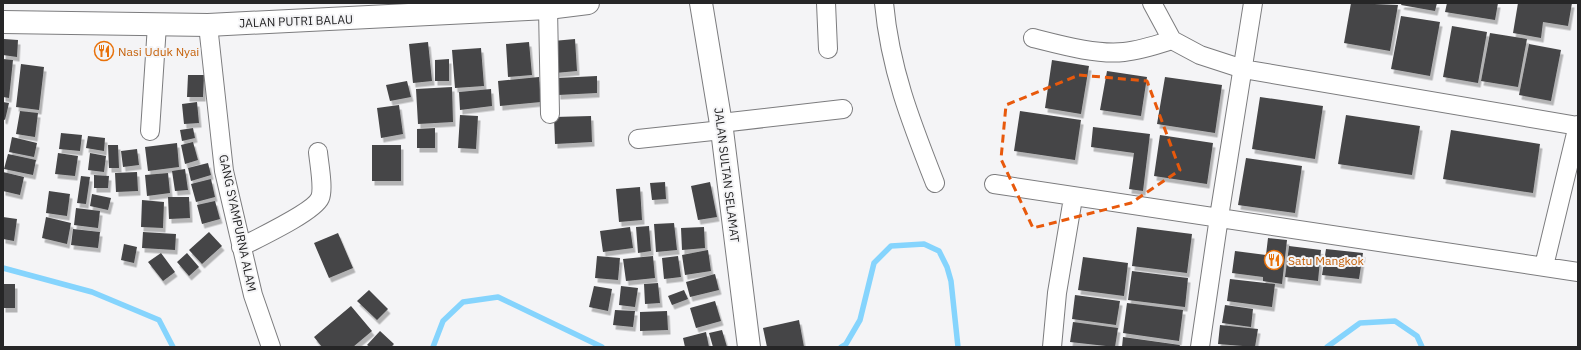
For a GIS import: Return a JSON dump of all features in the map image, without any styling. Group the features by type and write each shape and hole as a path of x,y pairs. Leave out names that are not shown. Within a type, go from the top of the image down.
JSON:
{"main road":[{"name":"JALAN PUTRI BALAU","path":"3,22 208,25 471,8 516,6 548,8 588,3"},
{"name":"JALAN SULTAN SELAMAT","path":"701,3 722,126 749,347"}],"street":[{"path":"826,3 828,49"},
{"path":"884,3 887,36 905,106 935,182"},
{"path":"1200,347 1218,217 1254,3"},
{"path":"1155,4 1172,40 1200,55 1243,69 1578,125 1544,266"},
{"path":"548,8 550,114"},
{"path":"150,131 157,24"},
{"name":"GANG SYAMPURNA ALAM","path":"208,25 224,171 253,295 272,347"},
{"path":"1033,38 1075,49 1123,52 1149,47 1172,40"},
{"path":"638,139 843,109"},
{"path":"241,247 295,218 317,203 321,192 318,152"},
{"path":"994,184 1073,198 1218,217 1578,272"},
{"path":"1052,347 1057,293 1073,198"}],"highlighted area":[{"path":"1079,75 1147,81 1180,170 1131,203 1033,228 1001,159 1006,105"}],"building":[{"path":"1351,3 1398,5 1390,51 1344,43"},
{"path":"1402,3 1437,3 1435,11 1401,5"},
{"path":"1447,3 1498,3 1495,20 1445,12"},
{"path":"1518,3 1572,3 1568,26 1543,22 1541,38 1513,33"},
{"path":"1401,16 1440,22 1430,76 1391,69"},
{"path":"1452,26 1487,32 1478,83 1443,77"},
{"path":"1490,33 1527,39 1518,87 1481,81"},
{"path":"4,39 18,40 17,57 3,55"},
{"path":"575,39 577,71 555,73 553,41"},
{"path":"428,42 432,81 413,83 409,44"},
{"path":"529,42 532,75 508,77 506,44"},
{"path":"1529,44 1561,50 1551,101 1519,95"},
{"path":"481,48 484,86 455,88 452,50"},
{"path":"3,59 13,60 9,98 3,97"},
{"path":"449,59 449,81 435,81 435,60"},
{"path":"1052,60 1089,66 1081,114 1045,108"},
{"path":"21,64 44,67 39,110 16,107"},
{"path":"1107,71 1147,77 1141,116 1100,110"},
{"path":"188,75 204,75 203,97 187,97"},
{"path":"597,76 597,93 558,95 557,78"},
{"path":"539,77 541,102 500,106 498,81"},
{"path":"1165,77 1222,85 1215,133 1157,124"},
{"path":"407,81 411,97 390,101 386,85"},
{"path":"452,87 453,122 418,124 416,89"},
{"path":"491,89 492,106 460,110 459,92"},
{"path":"1260,97 1323,106 1315,159 1252,149"},
{"path":"3,102 9,103 5,120 3,119"},
{"path":"197,102 199,123 184,124 182,104"},
{"path":"399,105 403,134 381,138 377,108"},
{"path":"20,111 38,113 35,137 16,134"},
{"path":"1020,111 1081,120 1075,160 1014,151"},
{"path":"460,115 478,116 476,149 458,148"},
{"path":"1346,115 1420,126 1412,175 1338,164"},
{"path":"591,116 592,142 555,144 554,117"},
{"path":"1093,127 1150,134 1143,191 1129,189 1134,153 1091,147"},
{"path":"193,128 195,138 182,141 180,130"},
{"path":"435,128 435,148 417,148 417,129"},
{"path":"1451,130 1540,144 1533,193 1443,179"},
{"path":"61,133 82,135 80,151 59,149"},
{"path":"1160,135 1213,143 1207,184 1154,176"},
{"path":"88,136 105,138 104,151 86,148"},
{"path":"12,137 37,143 34,157 9,152"},
{"path":"193,142 198,160 185,164 181,145"},
{"path":"177,143 179,167 148,171 145,147"},
{"path":"108,145 118,145 119,168 109,168"},
{"path":"372,145 401,145 401,181 372,181"},
{"path":"137,149 139,165 123,167 121,151"},
{"path":"58,153 78,156 75,176 55,174"},
{"path":"90,153 106,156 104,172 88,170"},
{"path":"8,154 36,160 33,175 4,169"},
{"path":"1246,158 1302,166 1295,213 1238,205"},
{"path":"208,163 211,175 191,181 188,168"},
{"path":"185,169 188,190 175,191 172,171"},
{"path":"3,172 24,177 20,195 3,191"},
{"path":"137,172 138,191 116,192 115,173"},
{"path":"168,173 170,193 147,196 145,175"},
{"path":"94,175 109,176 108,188 94,188"},
{"path":"81,176 90,177 86,204 77,203"},
{"path":"211,179 215,197 196,202 191,184"},
{"path":"665,182 666,199 652,200 650,183"},
{"path":"710,182 717,217 698,220 691,186"},
{"path":"640,187 642,220 619,222 616,189"},
{"path":"49,191 70,194 67,216 46,213"},
{"path":"92,194 111,198 108,210 90,206"},
{"path":"168,197 189,197 190,218 169,219"},
{"path":"142,200 164,202 163,228 141,227"},
{"path":"215,201 220,219 202,224 197,205"},
{"path":"76,208 100,211 98,228 74,225"},
{"path":"3,217 17,219 14,241 3,239"},
{"path":"46,217 71,223 67,244 42,238"},
{"path":"674,223 677,250 656,252 654,224"},
{"path":"649,226 651,251 638,253 636,227"},
{"path":"630,227 633,248 603,252 600,231"},
{"path":"704,227 705,248 682,250 681,228"},
{"path":"1137,227 1192,234 1187,273 1132,266"},
{"path":"73,229 100,232 98,248 71,245"},
{"path":"143,232 176,234 175,250 142,248"},
{"path":"209,232 222,246 202,264 189,250"},
{"path":"338,233 353,268 329,278 314,243"},
{"path":"1268,238 1287,240 1282,284 1263,281 1263,277 1232,273 1235,251 1266,255"},
{"path":"124,244 137,247 134,263 121,260"},
{"path":"1289,246 1321,250 1318,281 1285,277"},
{"path":"1326,249 1363,253 1359,279 1322,275"},
{"path":"708,250 711,271 685,275 682,255"},
{"path":"161,253 175,272 163,281 148,262"},
{"path":"187,253 199,267 189,276 177,262"},
{"path":"597,256 620,258 618,280 595,278"},
{"path":"653,256 655,278 626,281 623,259"},
{"path":"678,256 681,277 664,279 662,258"},
{"path":"1083,257 1128,263 1124,296 1078,290"},
{"path":"1132,271 1188,278 1185,307 1128,300"},
{"path":"715,274 719,290 690,297 686,282"},
{"path":"1230,279 1275,284 1272,307 1227,301"},
{"path":"658,283 660,303 645,304 644,284"},
{"path":"3,284 15,284 15,308 3,308"},
{"path":"594,286 612,289 608,311 589,307"},
{"path":"621,286 638,288 635,307 619,305"},
{"path":"369,290 388,309 377,320 357,301"},
{"path":"684,290 688,299 672,305 668,296"},
{"path":"1075,295 1120,301 1116,325 1072,319"},
{"path":"715,301 721,321 696,328 690,308"},
{"path":"1127,303 1183,310 1179,341 1123,333"},
{"path":"1225,305 1253,309 1251,327 1222,323"},
{"path":"351,306 372,331 353,347 322,347 314,337"},
{"path":"615,310 635,311 633,327 613,325"},
{"path":"667,311 668,330 640,331 640,312"},
{"path":"799,320 804,347 767,347 763,328"},
{"path":"1073,322 1118,328 1115,347 1070,342"},
{"path":"1220,325 1258,329 1255,347 1218,344"},
{"path":"722,330 727,347 713,347 709,333"},
{"path":"380,331 394,344 391,347 370,347 367,345"},
{"path":"706,332 709,347 685,347 683,338"},
{"path":"1123,337 1180,345 1179,347 1122,347"}],"waterway":[{"path":"841,347 846,344 860,320 874,263 891,246 924,244 939,251 947,267 951,281 958,347"},
{"path":"3,268 92,292 159,320 173,347"},
{"path":"433,347 443,321 463,302 498,297 602,347"},
{"path":"1327,347 1360,323 1395,321 1417,336 1422,347"}],"place":[{"name":"Nasi Uduk Nyai","path":"104,51"},
{"name":"Satu Mangkok","path":"1274,260"}]}
